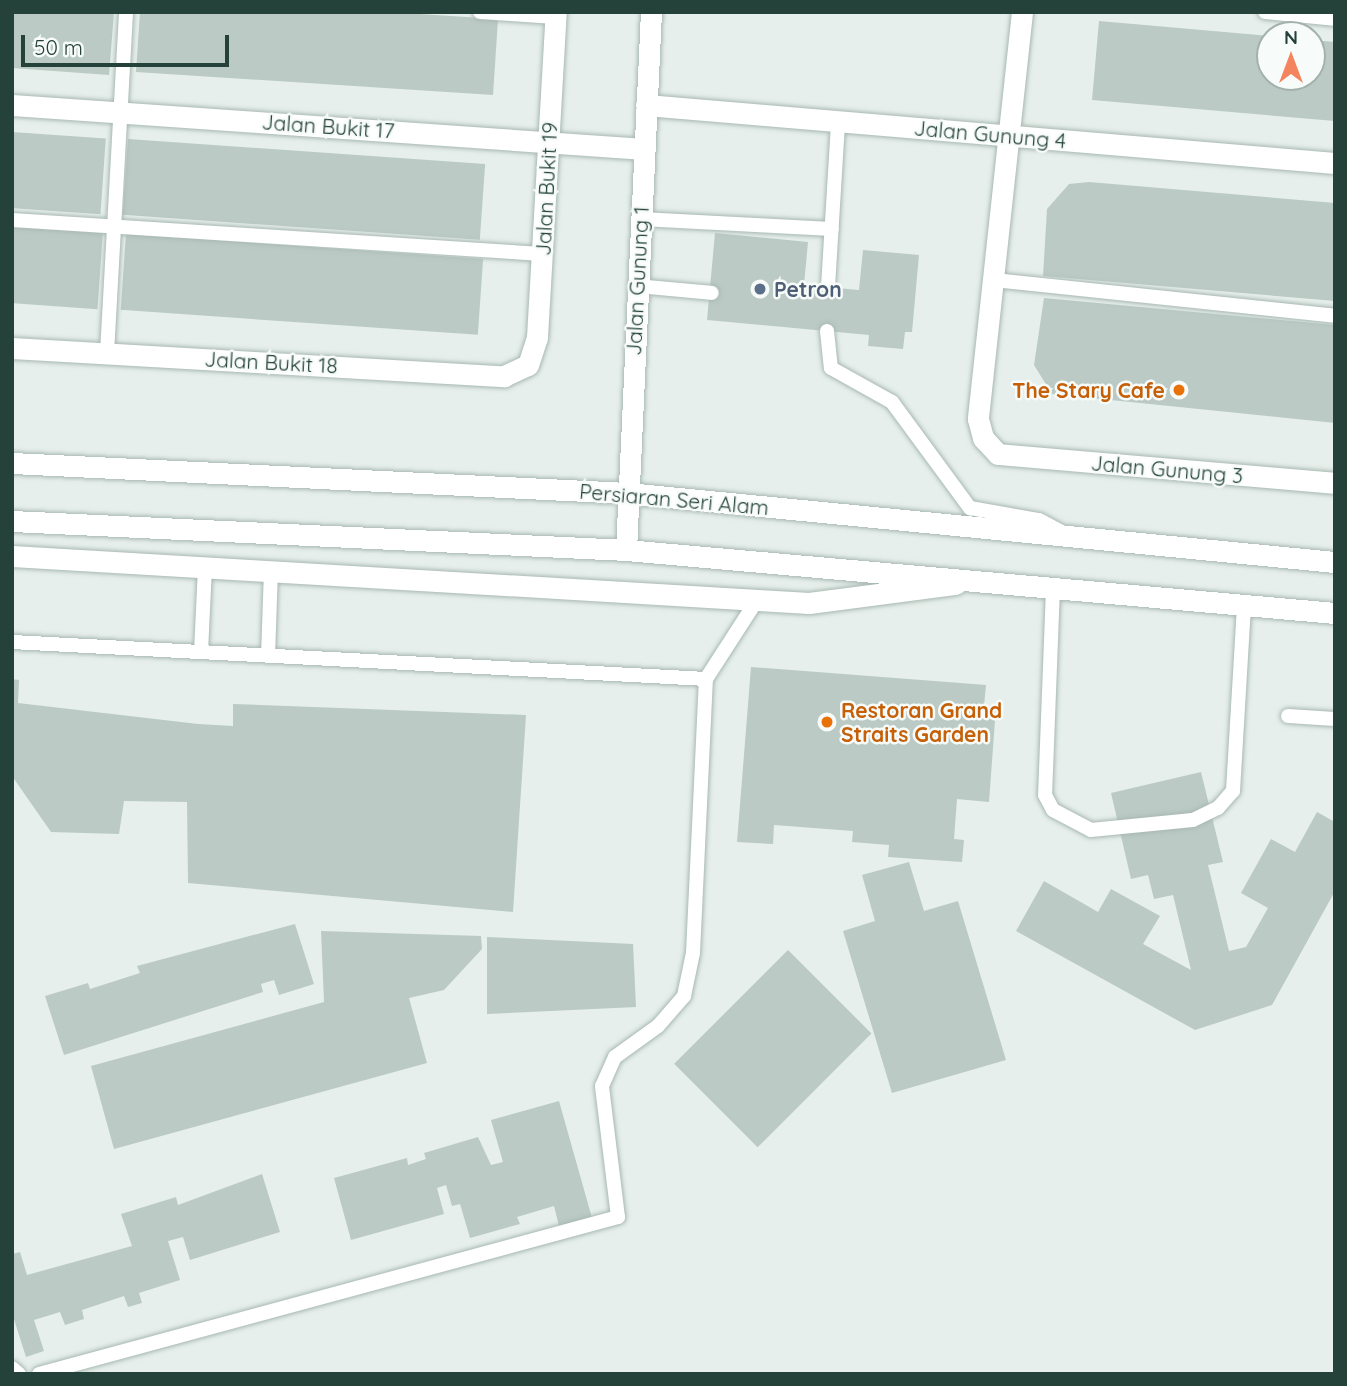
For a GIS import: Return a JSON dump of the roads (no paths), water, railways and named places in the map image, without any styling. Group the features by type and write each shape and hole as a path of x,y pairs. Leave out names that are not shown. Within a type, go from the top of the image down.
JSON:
{"street":[{"name":"Jalan Gunung 1","path":"626,550 651,12"},
{"path":"994,280 1022,12"},
{"name":"Jalan Bukit 19","path":"528,365 537,337 556,14"},
{"name":"Jalan Bukit 17","path":"12,105 644,149"},
{"name":"Jalan Gunung 4","path":"646,105 1335,163"},
{"name":"Jalan Gunung 3","path":"994,280 978,419 983,438 998,454 1335,483"},
{"name":"Jalan Bukit 18","path":"12,348 504,376 528,365"},
{"name":"Persiaran Seri Alam","path":"12,463 627,493 1335,562"},
{"path":"12,521 626,550 1335,613"},
{"path":"12,556 809,603 979,581"}],"lane":[{"path":"107,353 118,112 126,12"},
{"path":"480,12 556,14"},
{"path":"1265,12 1335,19"},
{"path":"828,287 838,121"},
{"path":"640,219 832,229"},
{"path":"12,220 542,254"},
{"path":"994,280 1335,316"},
{"path":"637,286 712,293"},
{"path":"827,331 831,368 892,402 970,508 1039,520 1072,536"},
{"path":"201,652 205,567"},
{"path":"268,656 271,571"},
{"path":"1052,587 1045,795 1054,810 1091,830 1193,820 1218,808 1233,791 1244,605"},
{"path":"39,1374 618,1217 602,1086 615,1057 658,1026 684,996 693,953 706,679 757,600"},
{"path":"12,642 706,679"},
{"path":"1288,716 1335,719"},
{"path":"12,1368 19,1374"}],"place":[{"name":"Petron","path":"760,289"},
{"name":"The Stary Cafe","path":"1179,390"},
{"name":"Restoran Grand Straits Garden","path":"827,722"}]}
